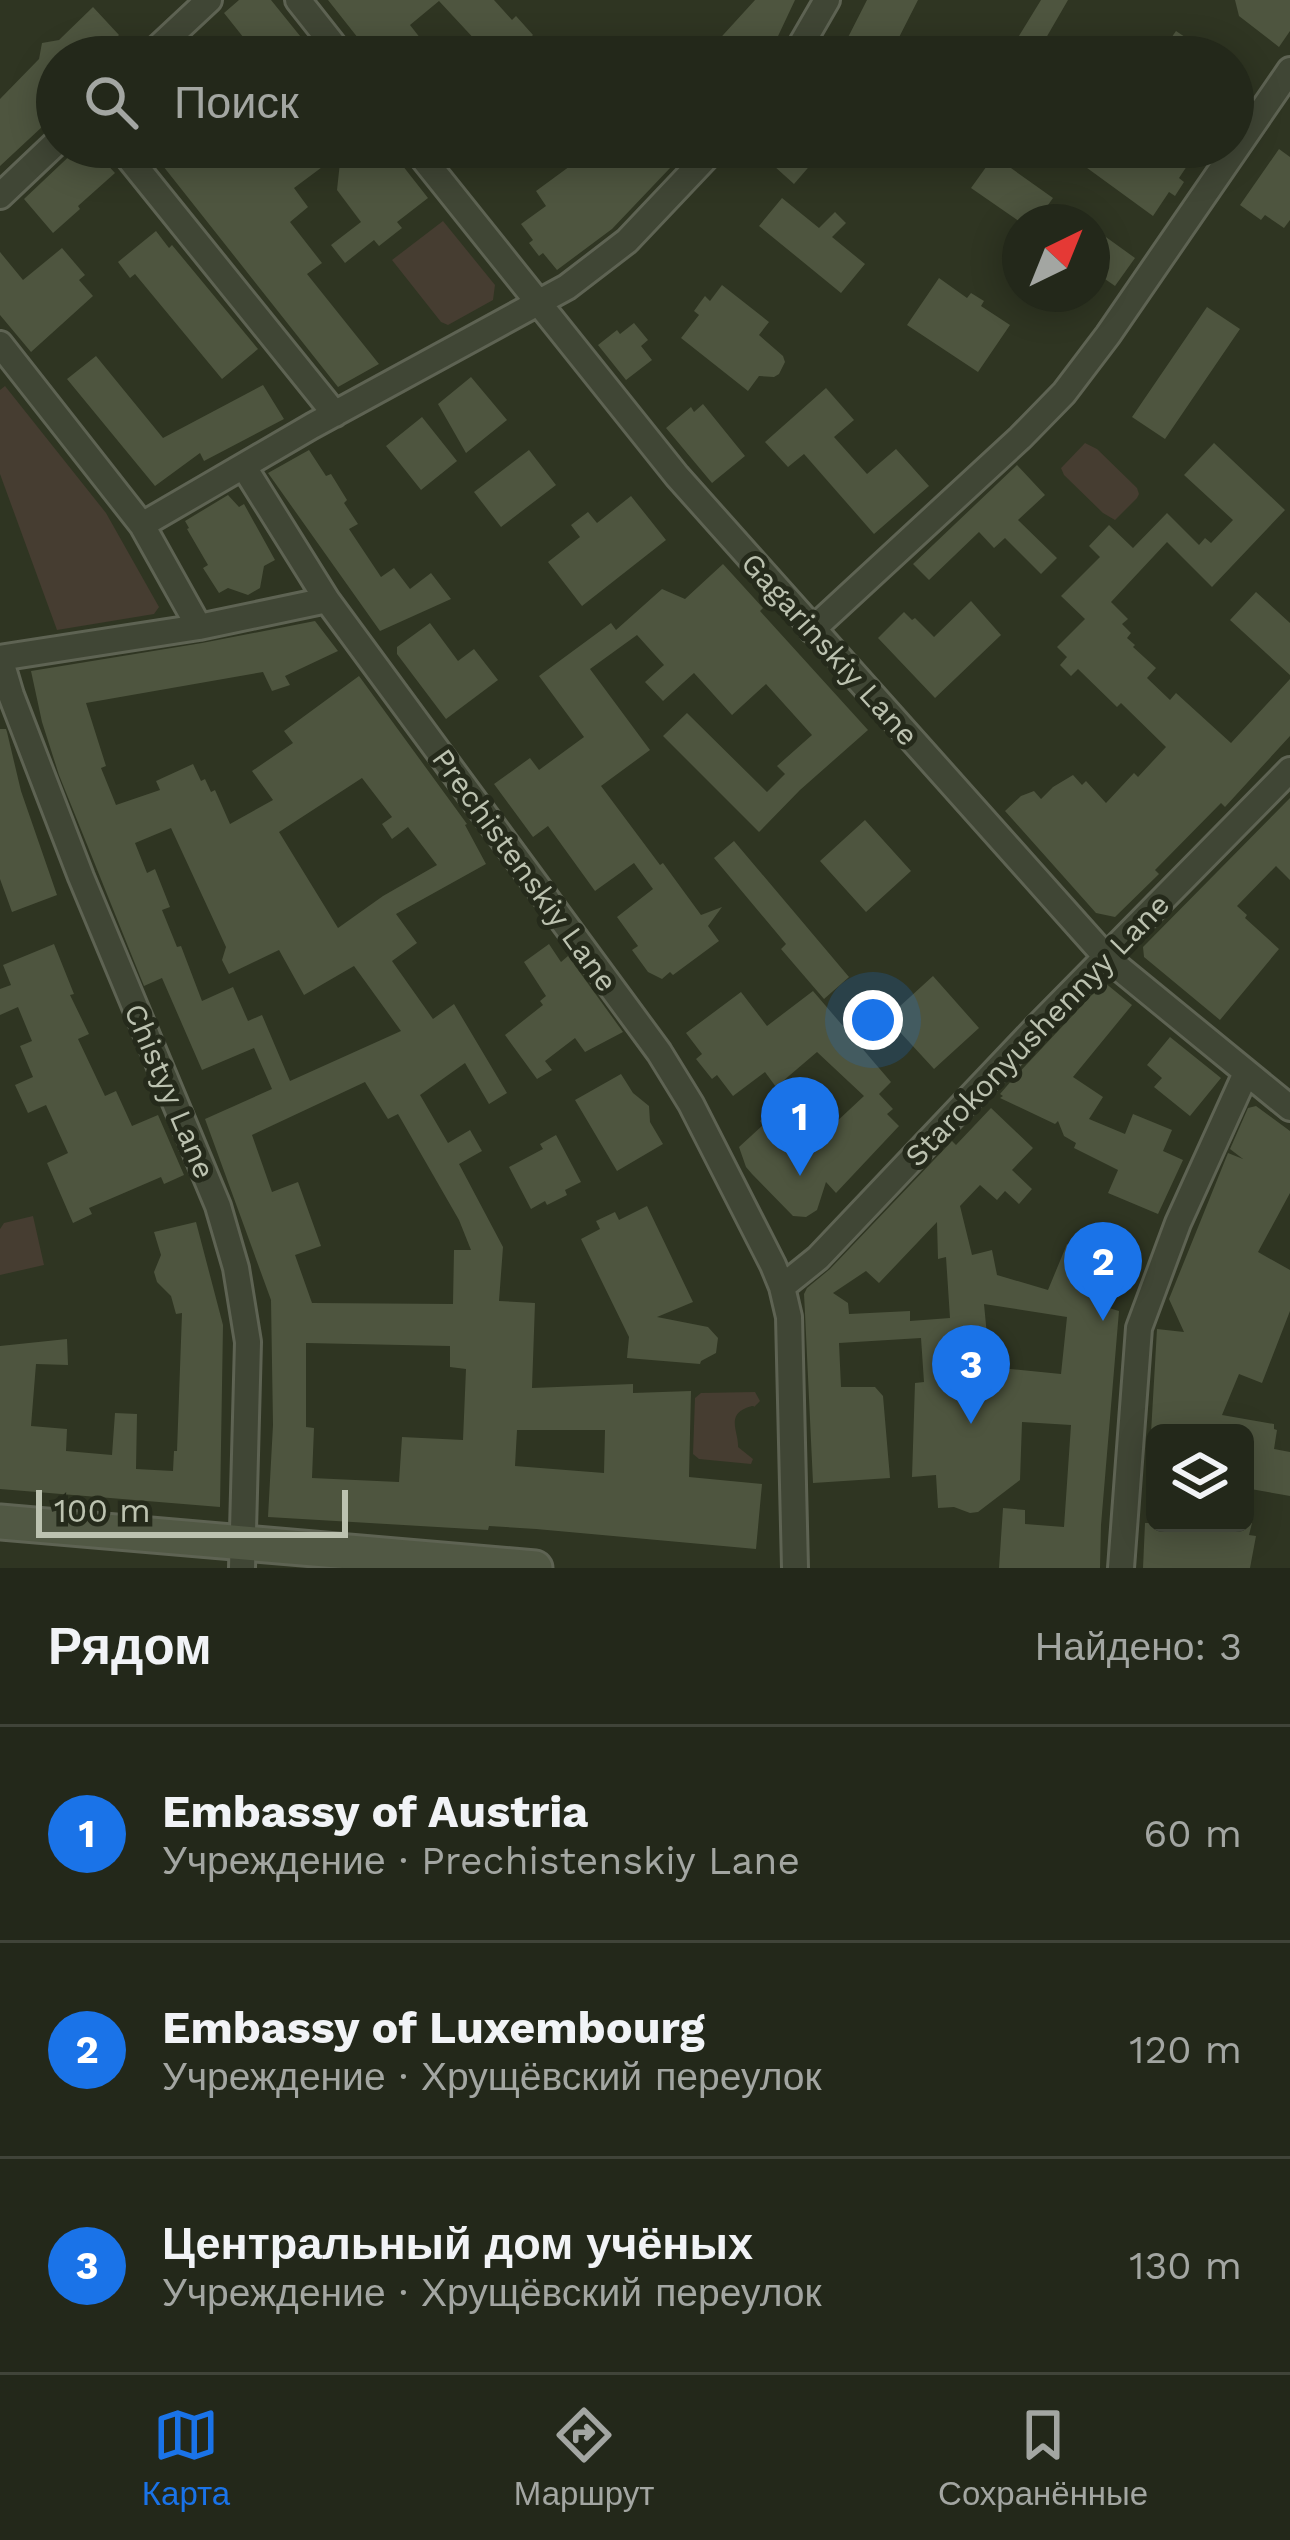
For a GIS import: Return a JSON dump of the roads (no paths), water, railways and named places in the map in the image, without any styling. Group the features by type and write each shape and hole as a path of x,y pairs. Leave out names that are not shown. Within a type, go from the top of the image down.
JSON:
{"main road":[{"path":"0,1522 242,1555 535,1568"}],"street":[{"path":"170,36 209,0"},
{"path":"298,0 326,36"},
{"path":"806,36 827,0"},
{"path":"1254,122 1290,70"},
{"path":"0,196 36,162"},
{"path":"137,168 335,413"},
{"name":"Gagarinskiy Lane","path":"431,168 677,476 1107,958 1290,1108"},
{"path":"142,525 567,287 627,241 696,168"},
{"path":"812,630 1064,393 1223,168"},
{"path":"0,344 142,525 199,627"},
{"name":"Prechistenskiy Lane","path":"244,467 327,600 659,1052 698,1117 782,1287 789,1317 795,1568"},
{"path":"0,658 199,627 327,600"},
{"name":"Chistyy Lane","path":"0,658 81,877 218,1205 236,1268 248,1342 242,1555"},
{"name":"Starokonyushennyy Lane","path":"782,1287 818,1258 1039,1024 1290,770"},
{"path":"1121,1568 1139,1328 1178,1222 1246,1073"}],"place":[{"name":"Embassy of Austria","path":"800,1176"},
{"name":"Embassy of Luxembourg","path":"1103,1321"},
{"name":"Центральный дом учёных","path":"971,1424"}]}
